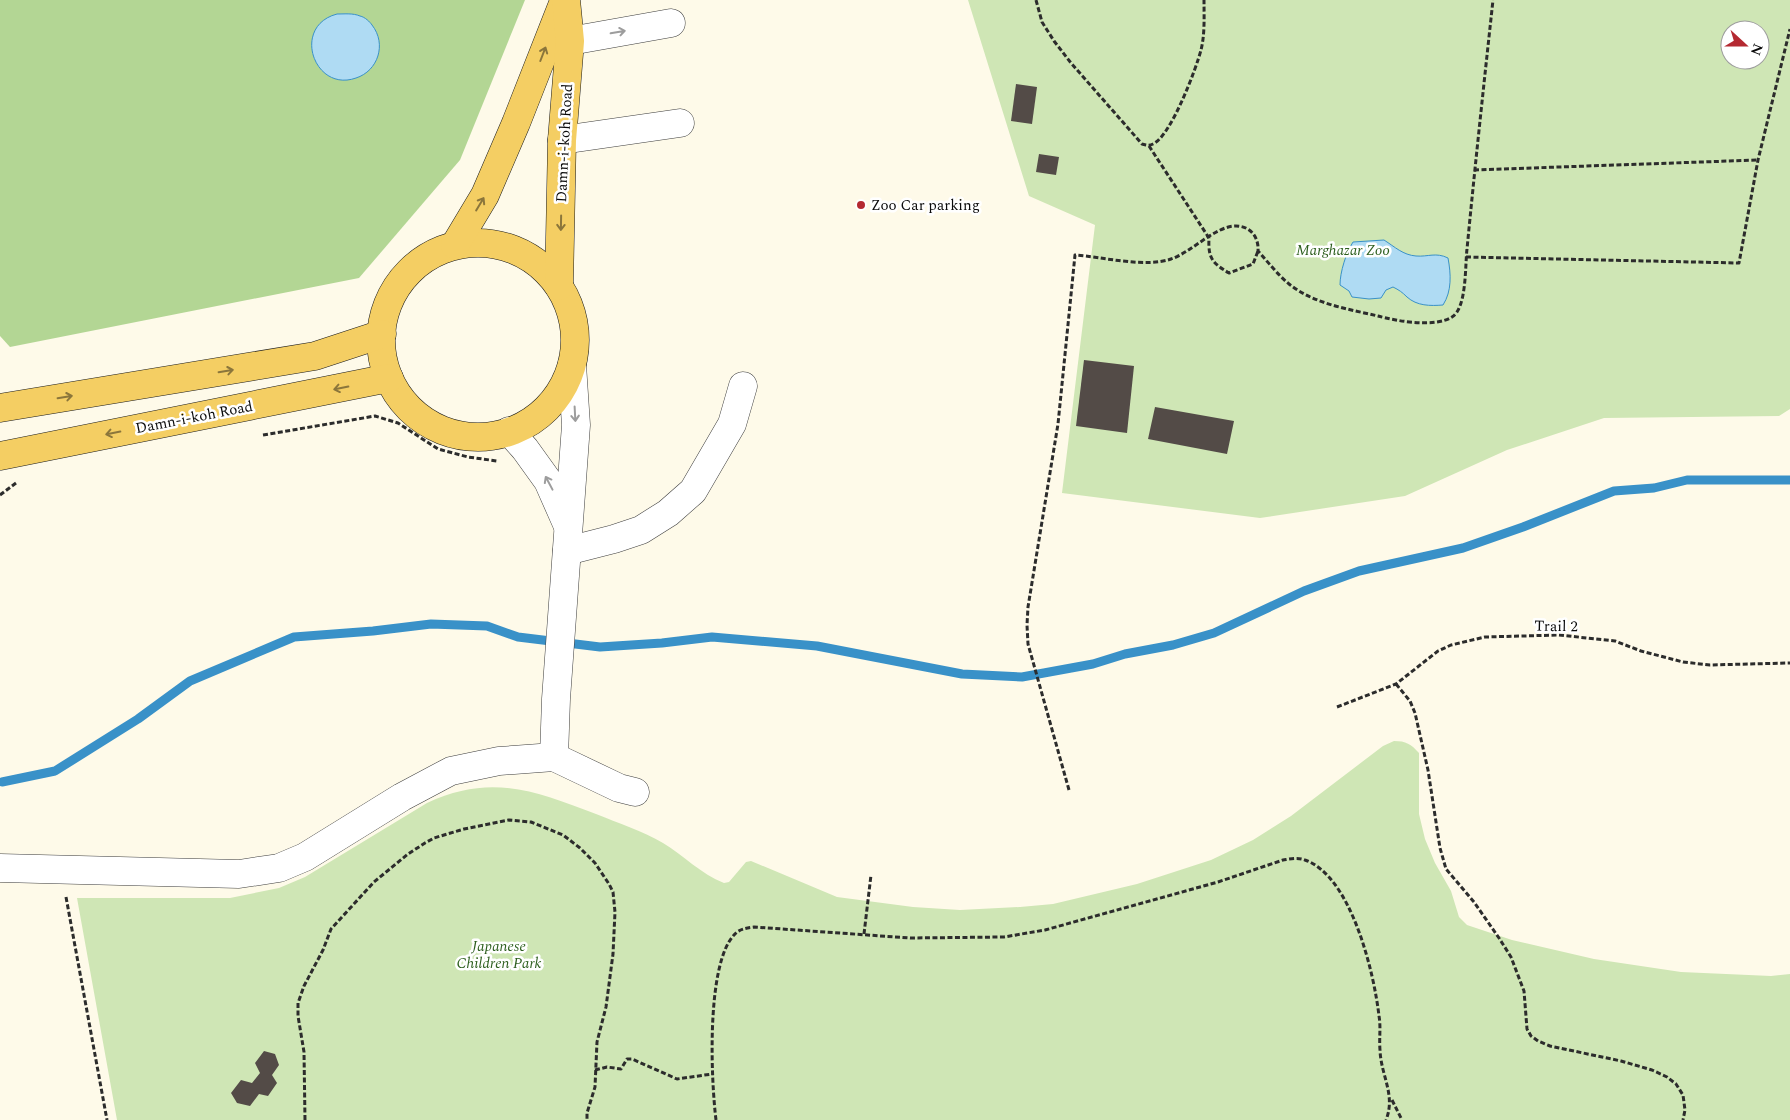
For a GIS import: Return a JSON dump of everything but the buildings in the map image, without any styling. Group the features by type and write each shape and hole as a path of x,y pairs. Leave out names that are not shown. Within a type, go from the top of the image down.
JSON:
{"main road":[{"name":"Damn-i-koh Road","path":"560,286 562,140 570,41 565,0"},
{"path":"455,246 485,195 565,0"},
{"path":"485,243 514,249 540,264 560,286 569,305 574,324 576,345 572,365 565,384 554,401 529,423 498,435 465,437 433,426 407,406 389,378 383,356 382,334 388,303 404,277 428,257 455,246 485,243"},
{"path":"0,395 13,406 315,356 382,334"},
{"name":"Damn-i-koh Road","path":"0,456 389,378"},
{"path":"11,475 42,447"}],"lane":[{"path":"570,41 671,23"},
{"path":"562,140 680,123"},
{"path":"554,757 556,699 576,425 572,365"},
{"path":"568,539 614,539 641,530 668,513 693,491 732,424 742,386"},
{"path":"509,431 525,449 548,481 568,539"},
{"path":"0,868 239,874 279,868 305,857 402,797 451,771 499,761 554,757 619,788 635,792"}],"path":[{"path":"1036,0 1042,22 1071,63 1142,144 1149,146 1162,137 1191,81 1201,48 1204,0"},
{"path":"1258,251 1289,284 1306,296 1334,305 1392,320 1436,323 1452,318 1458,312 1464,292 1474,170 1493,0"},
{"path":"1466,257 1738,263 1758,160 1790,29"},
{"path":"1069,790 1028,644 1026,625 1058,424 1075,255 1149,263 1169,260 1184,254 1209,238 1222,229 1236,226 1253,232 1259,242 1258,251 1253,264 1229,273 1216,266 1208,252 1209,238 1149,146"},
{"path":"1474,170 1758,160"},
{"path":"260,435 376,416 398,423 438,450 499,462"},
{"path":"0,495 11,475"},
{"name":"Trail 2","path":"1337,707 1396,684 1438,651 1460,642 1485,637 1559,635 1615,641 1641,651 1683,662 1710,665 1790,664"},
{"path":"1396,684 1410,701 1416,714 1428,770 1440,848 1446,869 1474,902 1511,957 1524,991 1527,1029 1531,1036 1538,1042 1550,1046 1621,1061 1652,1070 1667,1077 1676,1084 1682,1095 1684,1105 1683,1120"},
{"path":"305,1120 304,1052 298,1016 298,1003 331,929 374,882 408,854 425,843 442,835 501,821 531,822 563,834 595,864 609,884 612,892 615,912 613,954 606,1007 597,1042 595,1086 587,1120"},
{"path":"716,1120 712,1074 716,988 723,956 732,936 739,930 754,927 910,938 989,938 1020,934 1045,930 1295,858 1306,860 1328,875 1345,898 1360,937 1375,990 1380,1017 1382,1065 1390,1097 1402,1120"},
{"path":"60,870 107,1120"},
{"path":"864,934 871,875"},
{"path":"595,1070 606,1067 621,1069 628,1059 632,1059 677,1079 712,1074"},
{"path":"1386,1120 1390,1110 1390,1097"}],"green space":[{"path":"0,0 525,0 460,160 359,278 10,347 0,336"},
{"name":"Marghazar Zoo","path":"968,0 1790,0 1790,409 1779,416 1604,418 1507,450 1405,496 1260,518 1062,493 1095,225 1029,196"},
{"name":"Japanese Children Park","path":"1394,741 1408,744 1419,753 1419,814 1425,839 1435,863 1451,891 1459,917 1467,925 1512,940 1594,959 1681,972 1771,976 1790,974 1790,1120 117,1120 77,898 230,898 279,888 305,877 427,803 450,794 493,787 513,789 553,798 630,827 663,843 700,870 724,883 729,882 746,862 751,861 837,897 913,907 960,910 1053,904 1137,884 1211,860 1253,840 1291,816 1383,746"}],"water":[{"path":"337,14 355,14 365,18 377,32 379,48 375,63 364,74 356,78 341,80 329,76 319,68 314,56 312,43 315,31 323,21"},
{"path":"1384,240 1407,254 1420,256 1436,255 1448,258 1450,282 1448,294 1443,305 1419,304 1393,287 1386,290 1381,298 1352,297 1349,291 1340,285 1344,263 1353,242"}],"waterway":[{"path":"2,782 55,771 138,719 190,681 294,637 431,624 487,626 518,637 600,647 662,643 712,637 817,646 962,674 1022,677 1093,664 1125,654 1173,645 1214,633 1304,591 1359,571 1463,548 1523,527 1614,491 1654,488 1687,480 1790,480"}],"place":[{"name":"Zoo Car parking","path":"861,205"}]}
